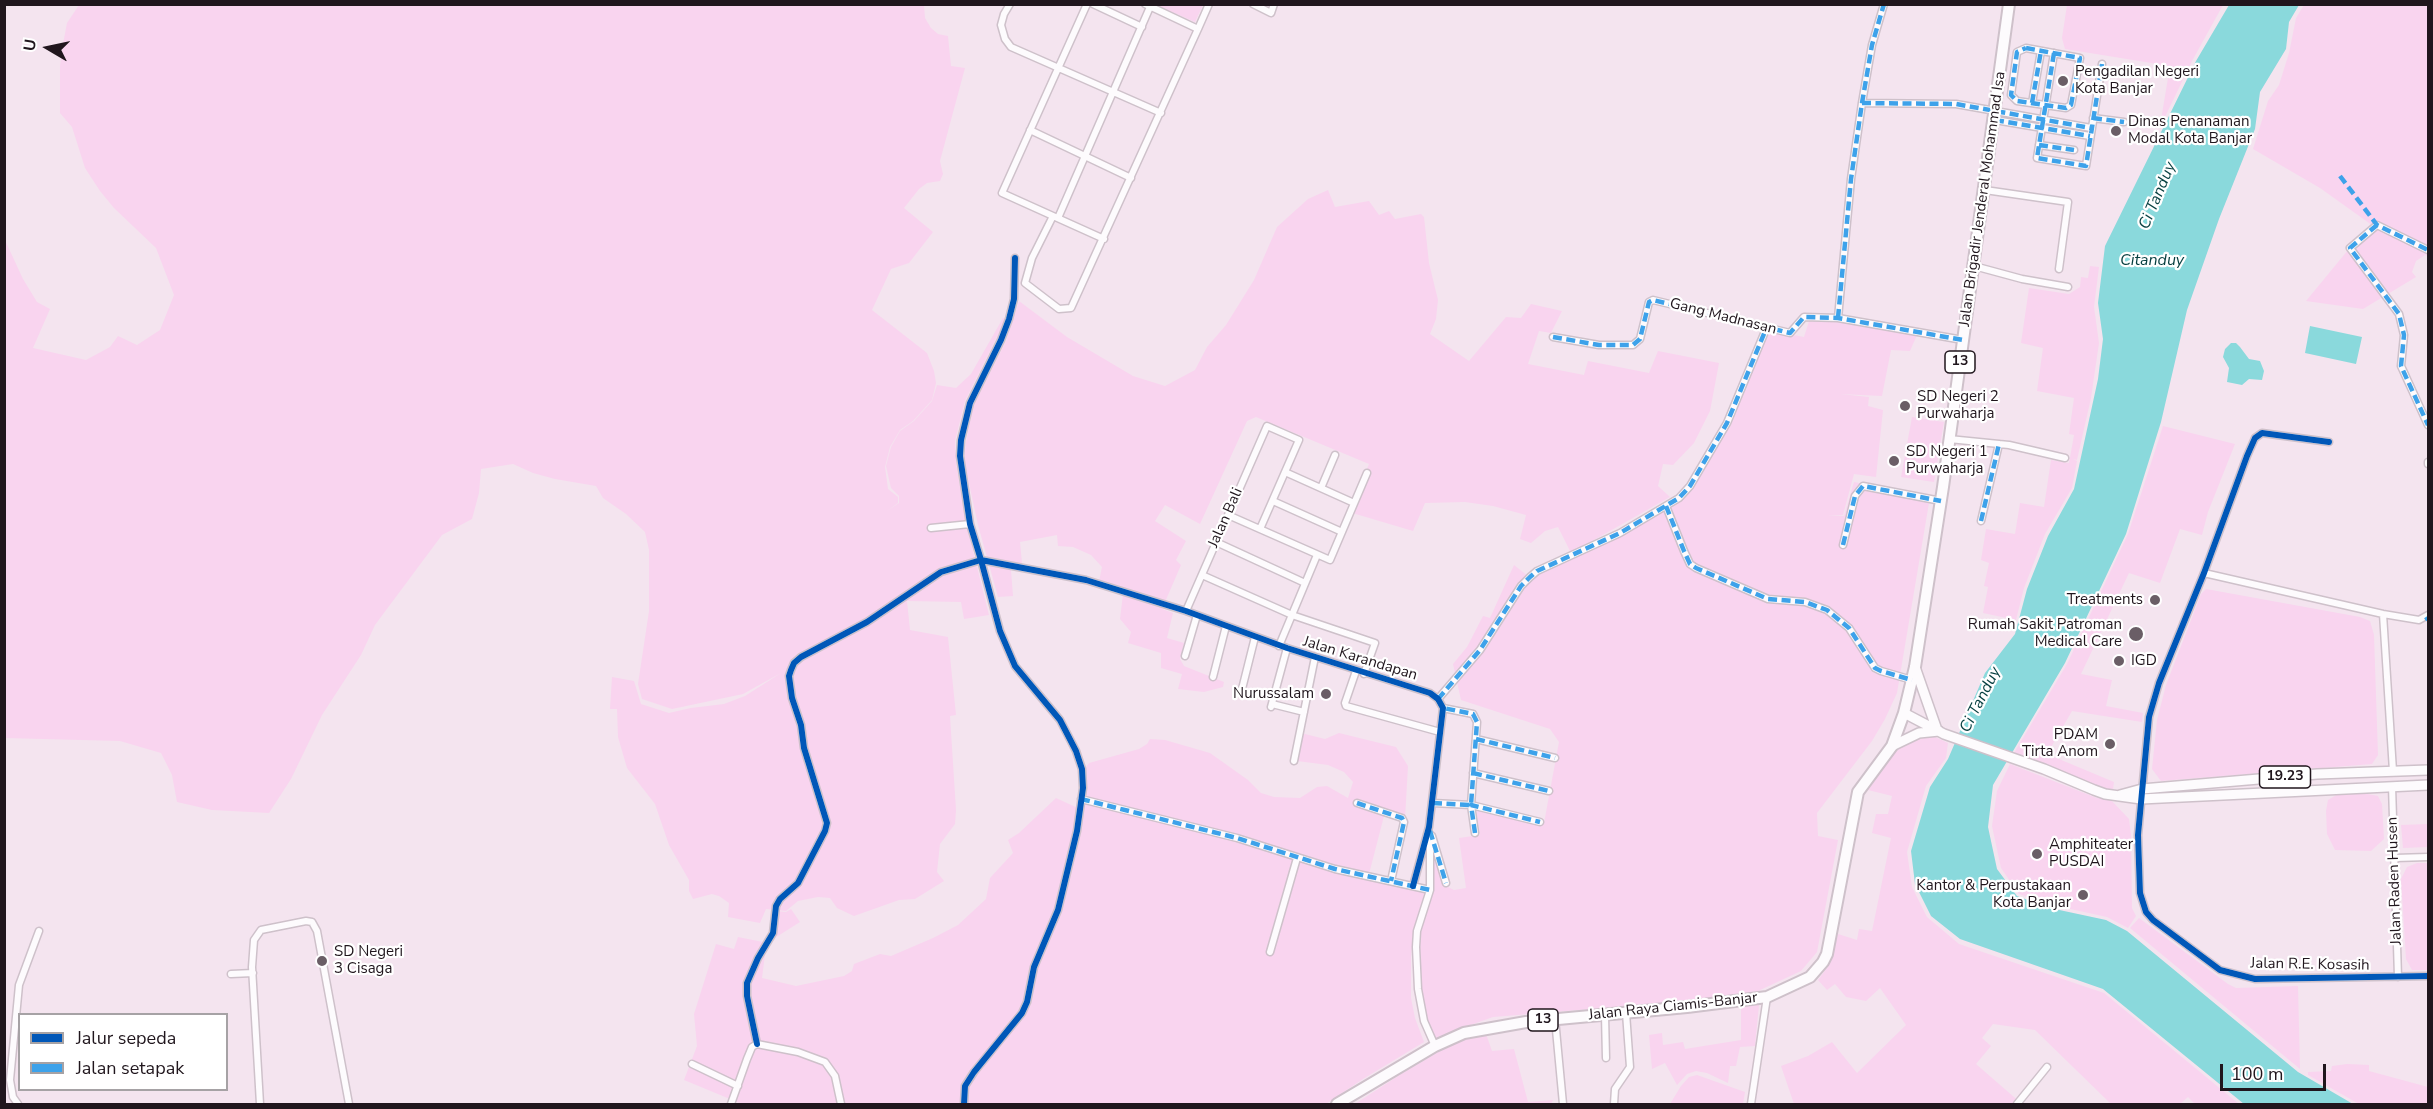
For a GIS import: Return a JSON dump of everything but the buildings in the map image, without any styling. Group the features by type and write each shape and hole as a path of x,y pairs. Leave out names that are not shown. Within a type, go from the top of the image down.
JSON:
{"highway":[{"name":"Jalan Brigadir Jenderal Mohammad Isa","path":"1904,713 1915,666 1941,501 2009,4"},
{"name":"13","path":"1892,746 1904,713"},
{"name":"Jalan Raya Ciamis-Banjar","path":"1337,1104 1435,1046 1475,1030 1555,1019 1767,997 1810,977 1827,954 1858,792 1892,746"}],"main road":[{"path":"1892,746 1919,733 1940,732 1915,666"},
{"name":"19.23","path":"1904,713 1940,732 2044,769 2094,790 2118,796 2141,799 2428,785"},
{"name":"19.23","path":"2118,796 2142,789 2317,774 2428,771"}],"street":[{"path":"1010,4 1001,24 1008,44 1161,113"},
{"path":"1087,4 1002,192 1104,239"},
{"path":"1094,4 1142,27"},
{"path":"1198,29 1148,6 1142,27 1085,156 1056,217 1032,258 1024,281 1026,286 1059,309 1071,308 1074,305 1161,113 1198,29 1209,4"},
{"path":"1253,4 1271,13 1275,4"},
{"path":"1838,318 1851,179 1862,103 1872,45 1884,4"},
{"path":"2026,48 2041,51 2080,58 2073,101 2066,108 2017,101 2011,95 2017,52 2026,48"},
{"path":"2032,103 2041,51"},
{"path":"2054,53 2037,158 2085,166 2102,64"},
{"path":"1862,103 1956,104 2041,128 2090,136"},
{"path":"1995,116 2042,119 2091,128"},
{"path":"2093,118 2124,122"},
{"path":"1030,130 1131,178"},
{"path":"2039,145 2074,150"},
{"path":"1985,190 2068,202 2059,269"},
{"path":"2428,250 2377,225 2350,249 2399,314 2404,335 2401,366 2428,425"},
{"path":"964,1104 966,1086 974,1072 1022,1013 1027,1002 1036,962 1058,910 1077,831 1081,799 1082,769 1076,751 1060,720 1015,666 1000,631 970,524 960,456 961,440 970,403 1009,319 1014,299 1015,258"},
{"path":"1974,266 2022,279 2068,287"},
{"name":"Gang Madnasan","path":"1553,337 1599,345 1624,346 1636,343 1642,333 1649,303 1653,300 1790,333 1804,317 1838,318 1963,340"},
{"path":"1413,886 1433,803 1443,708 1438,699 1480,650 1521,586 1537,571 1620,533 1679,498 1690,486 1737,402 1766,329"},
{"name":"Jalan Bali","path":"1186,611 1267,426 1299,440 1285,472"},
{"name":"Jalan R.E. Kosasih","path":"2329,442 2262,434 2255,438 2204,573 2158,684 2149,717 2141,799 2138,863 2142,904 2153,920 2220,970 2255,979 2428,976"},
{"path":"1949,439 1999,444 2065,458"},
{"path":"1982,521 1999,444"},
{"path":"1322,488 1335,455"},
{"path":"1260,529 1285,472 1354,503"},
{"path":"1228,515 1330,560 1367,472"},
{"path":"1843,545 1855,496 1863,486 1941,501"},
{"path":"1272,501 1342,532"},
{"path":"1666,506 1690,564 1768,599 1805,602 1827,610 1849,628 1875,668 1912,680"},
{"path":"931,528 970,524"},
{"path":"1216,542 1305,584"},
{"path":"1279,646 1317,555"},
{"path":"757,1044 747,996 747,983 773,933 776,906 780,899 798,883 822,838 827,823 804,748 801,725 792,698 789,676 794,663 801,657 867,622 941,572 981,560"},
{"name":"Jalan Karandapan","path":"981,560 1086,580 1186,611 1279,646 1364,674 1430,693 1438,699"},
{"path":"2204,573 2383,614 2419,620 2428,617"},
{"path":"1202,575 1292,615 1375,643 1364,674"},
{"path":"2383,614 2393,771"},
{"path":"1185,657 1197,615"},
{"path":"1213,677 1226,626"},
{"path":"1242,690 1255,637"},
{"path":"1287,648 1271,706 1304,712"},
{"path":"1294,761 1315,657"},
{"path":"1356,671 1345,703 1349,708 1440,732"},
{"path":"1443,708 1473,714 1477,722 1471,805 1475,833"},
{"path":"1476,739 1555,758"},
{"path":"1473,773 1549,791"},
{"name":"Jalan Raden Husen","path":"2392,785 2398,977"},
{"path":"1081,799 1237,838 1335,869 1430,890"},
{"path":"1357,803 1402,818 1404,822 1391,881"},
{"path":"1433,803 1471,805 1540,822"},
{"path":"1429,827 1446,883"},
{"path":"1429,827 1430,890 1417,931 1416,947 1418,989 1424,1021 1435,1046"},
{"path":"2395,858 2428,857"},
{"path":"1270,952 1298,858"},
{"path":"260,1104 253,973 254,939 261,930 270,926 312,922 317,931 349,1104"},
{"path":"18,1104 13,1097 10,1080 19,985 39,931"},
{"path":"231,974 253,973"},
{"path":"1752,1104 1767,997"},
{"path":"1614,1104 1615,1089 1630,1067 1626,1013"},
{"path":"1605,1015 1606,1058"},
{"path":"1555,1019 1563,1104"},
{"path":"731,1104 752,1047 757,1044 798,1052 825,1062 836,1076 841,1104"},
{"path":"692,1064 738,1086"},
{"path":"2017,1104 2047,1067"}],"shaded area":[{"path":"1203,4 1195,22 1156,5"},
{"path":"2067,4 2223,5 2192,61 2163,121 2161,120 2170,66 2065,49 2062,38"},
{"path":"79,5 924,5 925,18 931,28 938,34 948,36 951,66 965,68 940,161 943,174 940,181 927,183 919,189 904,208 933,232 909,263 891,269 872,310 927,353 936,383 932,400 913,421 900,430 890,447 885,467 888,489 898,497 898,503 887,511 899,503 899,496 891,488 886,466 891,447 900,431 914,421 932,401 937,385 956,388 971,374 1003,318 1006,319 965,401 955,441 965,518 989,615 964,619 961,602 907,601 910,630 948,637 956,715 950,716 956,810 955,824 940,844 937,872 944,881 915,899 899,900 854,916 837,908 830,898 818,897 798,901 786,911 766,909 760,923 728,917 729,903 719,896 712,894 693,899 689,891 689,880 669,845 655,804 627,768 618,737 617,709 610,709 612,677 634,681 641,704 669,713 724,704 745,696 781,673 743,694 672,709 642,699 638,684 649,611 649,550 645,532 626,514 603,498 596,486 555,479 513,464 481,469 479,493 472,519 442,535 375,625 361,655 322,715 291,779 269,813 212,810 177,802 172,775 161,753 120,741 5,738 4,238 23,279 37,302 50,309 33,348 86,360 110,347 118,336 137,345 160,330 174,295 156,248 114,208 100,191 85,168 72,127 60,113 60,66 63,44 67,23"},
{"path":"2304,5 2428,5 2428,256 2425,255 2416,261 2412,272 2416,277 2363,309 2306,301 2348,250 2376,228 2320,188 2253,149 2268,101 2279,85 2289,53 2296,18"},
{"path":"1328,190 1335,207 1369,201 1379,215 1389,211 1395,219 1421,214 1424,217 1429,263 1438,300 1436,319 1430,334 1469,361 1506,317 1521,318 1531,304 1562,311 1551,333 1539,331 1528,364 1584,375 1588,361 1649,373 1658,351 1719,363 1710,411 1694,443 1673,465 1663,464 1658,486 1670,497 1571,553 1558,527 1545,531 1531,543 1520,539 1526,515 1493,506 1465,502 1425,503 1413,531 1349,512 1369,464 1256,417 1247,421 1200,524 1165,505 1155,521 1186,541 1176,560 1181,565 1162,609 1173,613 1167,638 1184,643 1180,659 1184,666 1224,682 1223,687 1204,692 1178,689 1182,674 1161,668 1161,653 1128,643 1131,632 1120,619 1123,594 1098,586 1102,567 1091,555 1073,547 1058,546 1057,535 1020,542 1022,563 1011,570 1013,596 998,597 978,525 964,460 973,406 1006,341 1019,301 1067,337 1133,376 1165,386 1195,370 1207,347 1226,325 1254,280 1277,227 1308,199"},
{"path":"2090,266 2099,267 2094,307 2099,343 2091,398 2077,460 2073,459 2077,461 2072,488 2045,534 2024,588 2016,620 1983,613 1988,587 1984,586 1989,563 1981,560 1986,529 2015,534 2020,503 2044,507 2051,460 2069,463 2074,435 2069,434 2074,398 2037,391 2043,348 2021,343 2029,288 2069,294 2080,287 2081,277 2088,278"},
{"path":"1811,315 1917,335 1910,351 1891,350 1882,396 1840,394 1869,397 1868,406 1883,410 1876,477 1854,474 1843,515 1827,515 1844,516 1854,482 1930,497 1897,693 1872,741 1817,813 1818,836 1838,840 1817,952 1801,971 1758,991 1702,1000 1493,1017 1443,1035 1435,1043 1426,1020 1419,989 1418,947 1420,931 1433,891 1433,859 1437,858 1442,884 1454,890 1466,888 1459,838 1480,835 1476,809 1544,823 1559,742 1550,729 1461,700 1453,664 1467,647 1483,616 1490,618 1514,565 1533,580 1539,574 1622,536 1681,501 1692,488 1731,425 1769,330 1804,337"},
{"path":"1912,417 1944,422 1934,482 1901,477"},
{"path":"2163,426 2235,444 2208,512 2202,535 2180,529 2160,583 2129,573 2081,674 2112,680 2106,706 2143,713 2142,722 2072,711 2047,754 2114,782 2113,789 2105,789 2014,753 2067,664 2128,534"},
{"path":"2206,589 2360,617 2370,621 2374,635 2378,755 2372,764 2161,781 2152,769 2157,720 2166,685 2201,594"},
{"path":"1301,733 1325,739 1339,733 1396,747 1408,766 1405,819 1384,816 1368,878 1425,891 1413,933 1411,957 1411,998 1415,1018 1424,1042 1326,1104 742,1104 684,1080 697,1046 694,1014 716,944 734,949 738,937 763,942 766,947 762,978 796,986 844,976 852,971 854,964 880,954 891,956 933,938 958,925 986,899 990,878 1013,853 1008,840 1019,833 1056,798 1082,810 1087,789 1085,768 1089,763 1139,749 1150,739 1165,740 1210,753 1248,780 1261,793 1274,797 1300,798 1317,787 1327,786 1348,798 1353,782 1344,772 1328,765 1297,761"},
{"path":"1933,736 1948,743 1946,758 1926,786 1907,852 1912,887 1927,917 1959,944 2104,993 2239,1104 2195,1104 2188,1097 2180,1104 2111,1104 2035,1030 1993,1024 1982,1038 1991,1046 1976,1064 2022,1104 1794,1104 1781,1066 1808,1056 1832,1042 1857,1073 1906,1025 1880,988 1866,1001 1846,997 1835,984 1827,990 1818,980 1829,965 1838,934 1857,940 1859,929 1872,931 1891,838 1872,833 1876,814 1888,814 1892,796 1868,790 1891,755 1908,742"},
{"path":"2010,764 2097,798 2111,800 2129,819 2132,908 2136,916 2128,928 2107,917 2052,905 2019,894 2001,868 1992,826 1997,791"},
{"path":"2357,792 2378,796 2382,804 2384,839 2371,851 2335,850 2327,834 2328,800 2338,794"},
{"path":"2428,824 2428,847 2403,848 2401,825"},
{"path":"2417,863 2428,863 2428,970 2412,970 2406,959 2401,879 2407,867"},
{"path":"791,909 800,922 770,941 776,911 786,912"},
{"path":"2139,918 2236,988 2298,986 2300,1069 2130,928"},
{"path":"1759,1005 1755,1046 1740,1047 1736,1066 1730,1066 1728,1083 1707,1073 1696,1071 1687,1074 1677,1085 1665,1063 1652,1069 1649,1035 1662,1033 1663,1045 1683,1042 1685,1049 1741,1040 1741,1007"},
{"path":"1486,1034 1492,1051 1514,1049 1528,1102 1553,1100 1551,1104 1355,1104 1464,1037"},
{"path":"2369,1065 2369,1071 2428,1087 2428,1104 2359,1104 2308,1075 2308,1072 2331,1071 2332,1066"},
{"path":"1697,1075 1745,1092 1743,1104 1670,1104 1689,1077"}],"water":[{"name":"Citanduy","path":"2229,5 2299,5 2289,22 2286,49 2260,92 2255,129 2219,219 2187,310 2161,422 2126,534 2065,663 1993,785 1988,827 1997,869 2017,896 2050,908 2106,920 2127,931 2298,1072 2353,1104 2244,1104 2103,989 1960,939 1931,916 1915,884 1911,851 1930,787 1948,759 1985,673 2015,634 2027,589 2048,536 2074,489 2098,379 2103,339 2098,303 2105,246 2196,61"},
{"path":"2310,326 2362,337 2356,364 2305,353"},
{"path":"2231,343 2236,343 2249,359 2260,361 2264,371 2262,380 2249,379 2242,385 2227,382 2229,368 2223,357 2225,349"}],"marked path":[{"path":"1838,318 1851,179 1862,103 1872,45 1884,4"},
{"path":"2026,48 2080,58 2071,105 2066,108 2017,101 2011,95 2017,52 2026,48"},
{"path":"2032,103 2041,51"},
{"path":"2054,53 2037,158 2086,166 2102,64"},
{"path":"1862,103 1956,104 2091,128"},
{"path":"2093,118 2124,122"},
{"path":"1995,120 2090,136"},
{"path":"2039,145 2074,150"},
{"path":"2340,176 2377,225 2428,250"},
{"path":"2377,225 2350,248 2399,314 2404,335 2401,366 2428,425"},
{"path":"1553,337 1599,345 1633,345 1640,339 1649,302 1653,300 1790,333 1804,317 1838,318 1963,340"},
{"path":"1438,699 1480,650 1521,586 1537,571 1620,533 1679,498 1690,486 1727,423 1766,329"},
{"path":"1981,521 1999,444"},
{"path":"1843,545 1855,496 1863,486 1941,501"},
{"path":"1666,506 1690,564 1768,599 1805,602 1827,610 1849,628 1875,668 1912,680"},
{"path":"1433,803 1471,805 1477,722 1473,714 1443,708"},
{"path":"1476,739 1555,758"},
{"path":"1473,773 1549,791"},
{"path":"1081,799 1237,838 1335,869 1430,890"},
{"path":"1357,803 1402,818 1404,822 1391,881"},
{"path":"1475,833 1471,805 1540,822"},
{"path":"1430,831 1446,883"}],"cycle path":[{"path":"1015,258 1014,299 1009,319 970,403 961,440 960,456 970,524 981,560 1086,580 1186,611 1287,648 1430,693 1438,699 1443,708 1429,827 1413,886"},
{"path":"2329,442 2262,433 2255,438 2247,456 2204,573 2159,683 2149,717 2138,835 2140,893 2146,912 2153,920 2220,970 2255,979 2428,976"},
{"path":"757,1044 747,996 747,983 773,933 776,906 780,899 798,883 827,823 804,748 801,725 792,698 789,676 794,663 801,657 867,622 941,572 981,560 1000,631 1015,666 1060,720 1076,751 1082,769 1083,788 1077,831 1058,910 1034,967 1027,1002 1022,1013 965,1086 964,1104"}],"place":[{"name":"Pengadilan Negeri Kota Banjar","path":"2063,81"},
{"name":"Dinas Penanaman Modal Kota Banjar","path":"2116,131"},
{"name":"SD Negeri 2 Purwaharja","path":"1905,406"},
{"name":"SD Negeri 1 Purwaharja","path":"1894,461"},
{"name":"Treatments","path":"2155,600"},
{"name":"Rumah Sakit Patroman Medical Care","path":"2136,634"},
{"name":"IGD","path":"2119,661"},
{"name":"Nurussalam","path":"1326,694"},
{"name":"PDAM Tirta Anom","path":"2110,744"},
{"name":"Amphiteater PUSDAI","path":"2037,854"},
{"name":"Kantor & Perpustakaan Kota Banjar","path":"2083,895"},
{"name":"SD Negeri 3 Cisaga","path":"322,961"}],"water label":[{"name":"Ci Tanduy","path":"2158,196"},
{"name":"Ci Tanduy","path":"1981,700"}]}
